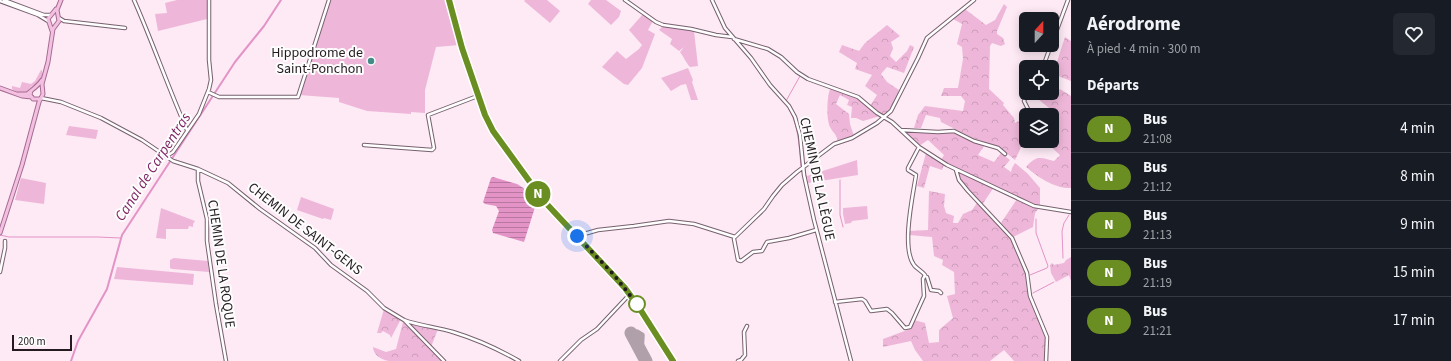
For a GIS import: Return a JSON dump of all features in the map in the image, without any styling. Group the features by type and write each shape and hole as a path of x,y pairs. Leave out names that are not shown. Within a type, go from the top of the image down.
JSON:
{"main road":[{"path":"52,35 49,23 51,15 60,0"},
{"path":"0,232 22,165 40,98 43,94 42,89 44,76 48,62 53,29 57,24 57,9 60,0"},
{"path":"449,0 462,48 490,126 543,200 614,275 634,300 673,361"},
{"path":"51,15 58,17"},
{"path":"49,23 57,24"},
{"path":"18,94 26,94 31,91 44,76"},
{"path":"36,87 42,89"},
{"path":"0,88 33,98 40,98"},
{"path":"31,91 38,107"}],"street":[{"path":"4,0 44,15 51,15"},
{"path":"134,0 145,23 177,110 187,131"},
{"path":"167,156 173,152 187,131 201,109 208,92 211,80 209,60 209,0"},
{"path":"208,92 219,97 298,97 329,0"},
{"path":"625,0 662,25 690,28 733,38 768,49 815,82 853,94 901,130 919,147 956,170 993,185 1034,206 1071,212"},
{"name":"CHEMIN DE LA LÈGUE","path":"712,0 725,28 751,58 795,117 800,135 803,168 816,230 851,361"},
{"path":"577,236 598,230 669,221 694,224 735,237 764,209 772,196 782,185 803,168 834,144 852,138 884,118 895,104 927,38 974,0"},
{"path":"1059,27 1070,0"},
{"path":"0,1 38,15 49,23"},
{"path":"58,17 64,21 125,28"},
{"path":"57,24 64,21"},
{"path":"43,94 48,99"},
{"path":"364,145 432,150 434,148 428,115 478,95"},
{"name":"CHEMIN DE SAINT-GENS","path":"40,98 67,104 101,118 136,136 171,160 220,178 234,187 260,209 315,248 331,265 367,291 384,308 404,320 444,361"},
{"path":"901,130 938,132 954,130 974,141 998,148 1005,154"},
{"path":"919,147 908,168 908,170 916,175 908,240 911,259 914,265 927,277 931,290 939,291 941,293"},
{"name":"CHEMIN DE LA ROQUE","path":"198,169 198,181 208,219 207,241 225,360"},
{"path":"956,170 959,180 968,191 1012,238 1027,273 1030,296 1047,337 1046,361"},
{"path":"734,239 738,260 741,261 753,252 762,251 767,242 789,238 816,230"},
{"path":"0,272 5,248 4,241"},
{"path":"835,302 862,299 871,311 884,309 890,310 906,328 909,328 923,299 923,280 925,276"},
{"path":"560,361 581,340 597,329 630,295"},
{"path":"626,300 634,300"},
{"path":"404,320 453,332 487,345 519,361"},
{"path":"738,361 746,356 744,332 747,326"}],"green space":[{"path":"177,0 207,0 207,19 158,31 155,14 167,13 165,3"},
{"name":"Hippodrome de Saint-Ponchon","path":"330,0 448,0 460,45 436,47 425,90 425,113 411,112 411,114 367,111 339,102 339,98 299,95"},
{"path":"547,0 560,11 550,23 524,1"},
{"path":"591,0 606,0 621,11 619,17 611,25 588,4"},
{"path":"1004,4 1007,7 997,34 1003,38 1005,44 1001,46 992,43 990,46 989,89 1004,103 1003,105 1014,118 1015,123 1019,121 1019,148 1021,148 1015,160 999,147 973,138 941,122 940,118 926,115 921,128 914,128 918,115 925,106 963,111 965,101 961,96 941,96 944,88 958,88 963,59 962,47 957,44 962,24 953,19 965,9 986,25 995,20"},
{"path":"643,14 653,21 648,30 655,34 642,68 628,85 624,84 602,67 617,51 626,59 639,49 642,45 629,30"},
{"path":"887,25 900,36 891,42 893,48 890,56 896,62 907,51 910,45 914,47 904,73 887,67 881,74 887,82 899,90 894,103 886,115 883,116 870,106 877,95 865,86 872,75 855,69 857,63 839,52 842,45 859,51 865,43"},
{"path":"663,26 694,31 698,66 690,67 680,52 684,47 679,51 670,44 672,39 659,30"},
{"path":"1065,37 1071,41 1071,81 1059,76 1059,60 1058,60"},
{"path":"688,68 698,100 691,100 686,84 681,85 671,91 661,78"},
{"path":"41,70 42,76 38,84 32,86 26,93 17,93 12,89 12,86 20,88 22,82 31,84 35,81"},
{"path":"830,89 837,89 851,94 880,116 863,121 856,118 851,118 852,107 847,105 849,100 840,95 836,104 849,114 850,124 854,136 838,141 830,127 827,114"},
{"path":"1060,89 1071,96 1071,188 1059,187 1041,178 1026,167 1033,160 1042,158 1054,161 1060,155 1052,148 1059,148 1059,108 1049,108 1039,100 1059,100"},
{"path":"69,126 98,130 96,139 66,135"},
{"path":"921,132 937,134 951,132 959,134 984,146 978,155 994,162 1001,153 1010,160 1004,167 1011,172 1015,163 1028,174 1040,188 1040,205 1034,204 955,168 941,160 944,155 928,140 919,146 905,133"},
{"path":"926,153 944,165 942,170 930,166 924,188 917,186"},
{"path":"857,160 858,175 808,183 807,176"},
{"path":"958,172 994,187 982,205 962,181"},
{"path":"21,178 46,183 44,204 15,200"},
{"path":"929,191 945,194 944,206 946,213 954,216 953,223 958,223 963,214 972,210 977,203 1011,239 1025,271 1029,296 1046,338 1045,361 1014,361 1004,350 990,361 923,361 915,350 911,341 883,347 883,339 910,329 914,320 925,323 929,343 939,342 939,330 953,318 947,296 955,294 954,272 942,265 943,260 934,256 932,237 909,235 909,231 928,230"},
{"path":"301,197 334,209 331,220 323,219 297,210"},
{"path":"1017,199 1039,208 1035,213 1033,227 1013,237 1001,223"},
{"path":"867,206 868,219 852,221 851,223 845,224 843,208"},
{"path":"161,208 195,221 193,227 189,226 188,229 166,229 166,239 156,238"},
{"path":"1071,257 1071,281 1069,275 1056,282 1051,273 1050,265 1052,263 1054,265 1064,263"},
{"path":"174,258 208,261 209,272 172,269 170,268 170,260"},
{"path":"117,267 194,274 193,285 114,279"},
{"path":"384,309 401,319 391,338 390,335 383,331 381,333 377,333"},
{"path":"403,322 443,361 389,361 376,355 373,347 386,352 396,349"},
{"path":"410,324 438,329 431,347"}],"shaded area":[{"path":"493,177 517,184 527,189 537,201 524,242 493,233 492,230 499,211 496,206 485,204 483,202 491,178"}],"waterway":[{"name":"Canal de Carpentras","path":"71,361 78,341 107,289 122,235 235,62 264,26 281,0"},
{"path":"796,116 786,101 800,76"},
{"path":"785,103 790,110 796,126 801,167"},
{"path":"797,121 800,129"},
{"path":"805,169 807,183"},
{"path":"840,180 840,215 843,227"},
{"path":"1063,258 1062,231 1064,223 1069,215"},
{"path":"1030,275 1047,268 1048,266 1036,233 1036,219"},
{"path":"0,235 9,237 121,238"},
{"path":"1033,293 1054,282"}],"taxiway":[{"path":"632,334 637,332 642,335 641,352"}],"runway":[{"path":"631,333 646,361"}],"bus line":[{"name":"N","path":"449,0 462,48 485,115 493,131 552,211 625,288 673,361"}],"place":[{"name":"Hippodrome de Saint-Ponchon","path":"371,61"}],"route":[{"path":"577,236 614,275 637,304"}]}
